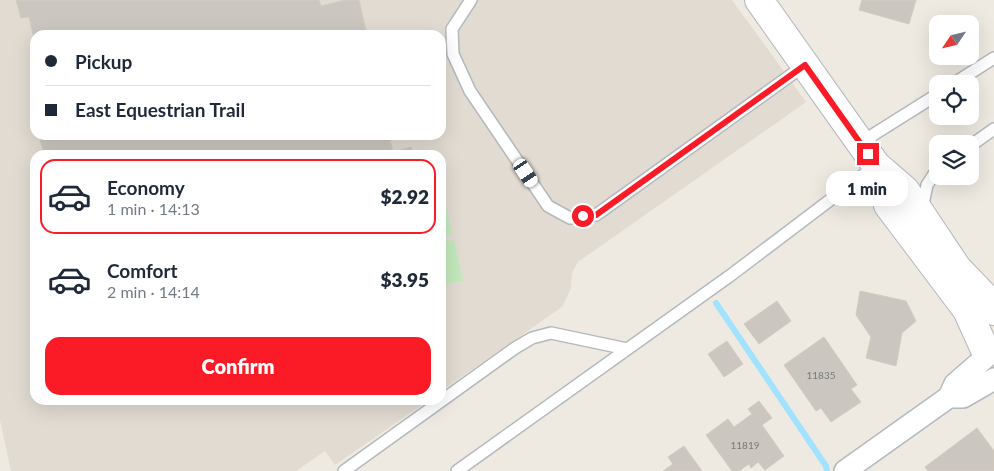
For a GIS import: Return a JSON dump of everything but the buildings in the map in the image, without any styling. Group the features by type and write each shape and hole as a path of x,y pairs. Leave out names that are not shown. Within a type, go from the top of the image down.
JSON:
{"street":[{"path":"759,0 876,165 905,190 957,268 985,297 994,311"},
{"path":"845,471 949,397 955,384 991,359 967,310 888,205 876,165"}],"lane":[{"path":"472,0 452,29 453,54 466,84 548,206 570,218 596,215 805,65"},
{"path":"967,75 994,58"},
{"path":"860,143 929,100"},
{"path":"979,140 994,129"},
{"path":"457,471 627,349 876,165"},
{"path":"921,212 929,182"},
{"path":"446,397 507,353 532,338 550,333 627,349"},
{"path":"344,471 435,405"}],"shaded area":[{"path":"0,0 732,0 806,102 578,262 572,273 571,288 562,307 446,388 446,150 30,150 30,405 422,405 335,465 325,451 296,471 11,471 0,420"}],"green space":[{"path":"446,208 452,234 446,236"},
{"path":"454,240 463,281 446,284 446,242"}],"waterway":[{"path":"716,303 826,466 827,471"}],"route":[{"path":"583,216 596,215 805,65 868,154"}]}
